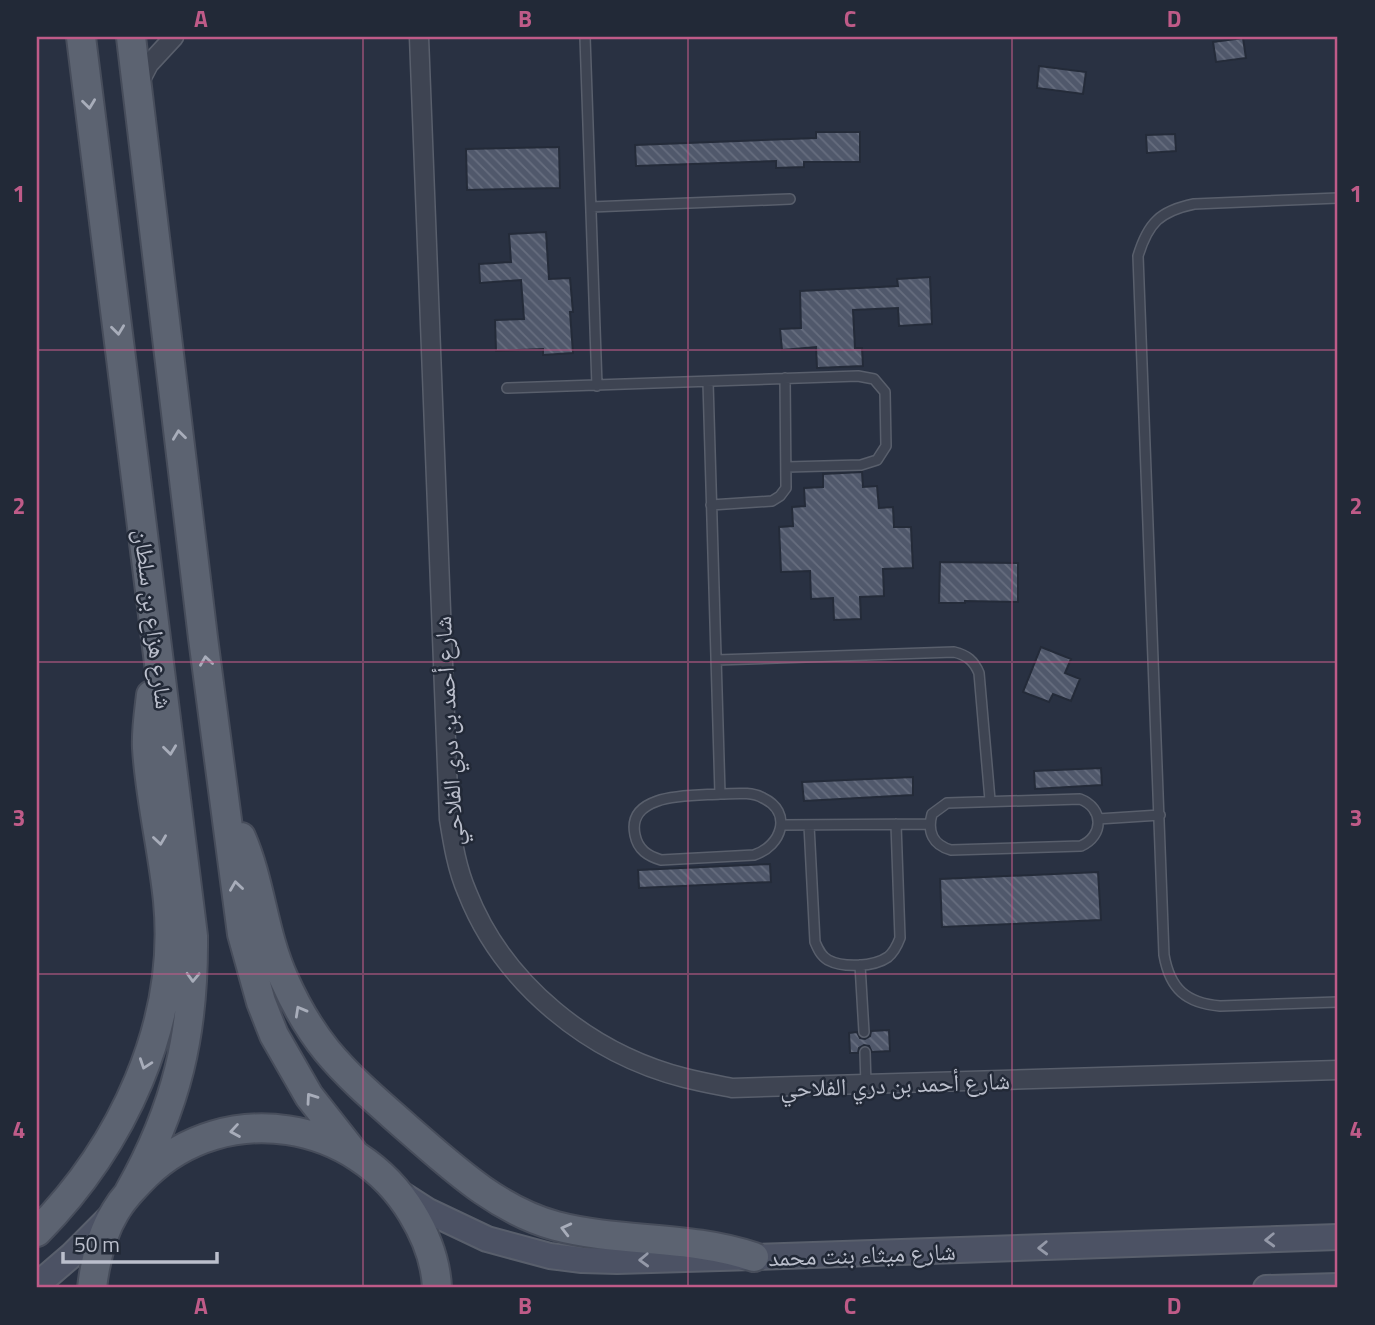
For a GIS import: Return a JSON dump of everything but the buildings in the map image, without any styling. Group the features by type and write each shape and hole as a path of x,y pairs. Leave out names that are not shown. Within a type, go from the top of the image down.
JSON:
{"main road":[{"name":"شارع هزاع بن سلطان","path":"81,37 193,936 191,1013 175,1087 153,1147 121,1203 95,1259 92,1288"},
{"name":"شارع هزاع بن سلطان","path":"131,37 203,638 242,934 261,1002 290,1066 309,1096 353,1152"},
{"path":"37,1232 76,1189 113,1132 143,1071 161,1005 166,971 168,903 147,748 158,651"},
{"path":"225,803 255,874 269,939 283,978 302,1015 326,1050 354,1081 463,1176 521,1213 552,1225 585,1233 716,1247 754,1258"},
{"path":"37,1285 72,1255 159,1163 194,1142 234,1130 275,1128 315,1135 353,1152 386,1177 400,1193 424,1231 436,1274 437,1288"},
{"name":"شارع ميثاء بنت محمد","path":"400,1193 428,1211 487,1238 550,1255 617,1261 1338,1237"},
{"path":"1266,1288 1338,1286"}],"street":[{"path":"137,86 149,64 174,37"},
{"name":"شارع أحمد بن دري الفلاحي","path":"419,37 449,820 455,856 466,891 482,925 525,984 552,1009 592,1039 637,1062 684,1078 732,1088 1338,1070"}],"lane":[{"path":"585,37 597,386"},
{"path":"1338,198 1194,204 1174,208 1156,219 1144,236 1138,256 1164,955 1167,971 1175,986 1188,998 1203,1004 1220,1006 1338,1002"},
{"path":"591,207 790,199"},
{"path":"507,388 866,376 880,384 887,400 886,446 877,460 861,465 787,467"},
{"path":"711,505 772,501 786,488 785,378"},
{"path":"708,382 720,794"},
{"path":"716,660 945,652 962,654 970,659 979,673 990,800"},
{"path":"720,794 754,794 765,798 779,814 780,825 773,845 754,855 661,860 651,857 643,850 634,832 639,811 647,804 657,800 720,794"},
{"path":"1080,799 1094,807 1098,819 1098,830 1094,837 1081,846 951,850 942,847 930,833 932,814 947,803 1080,799"},
{"path":"1098,819 1160,815"},
{"path":"809,825 814,942 828,960 860,965 887,958 895,950 900,938 896,824"},
{"path":"780,825 930,824"},
{"path":"860,965 864,1032"},
{"path":"865,1052 866,1085"}]}
